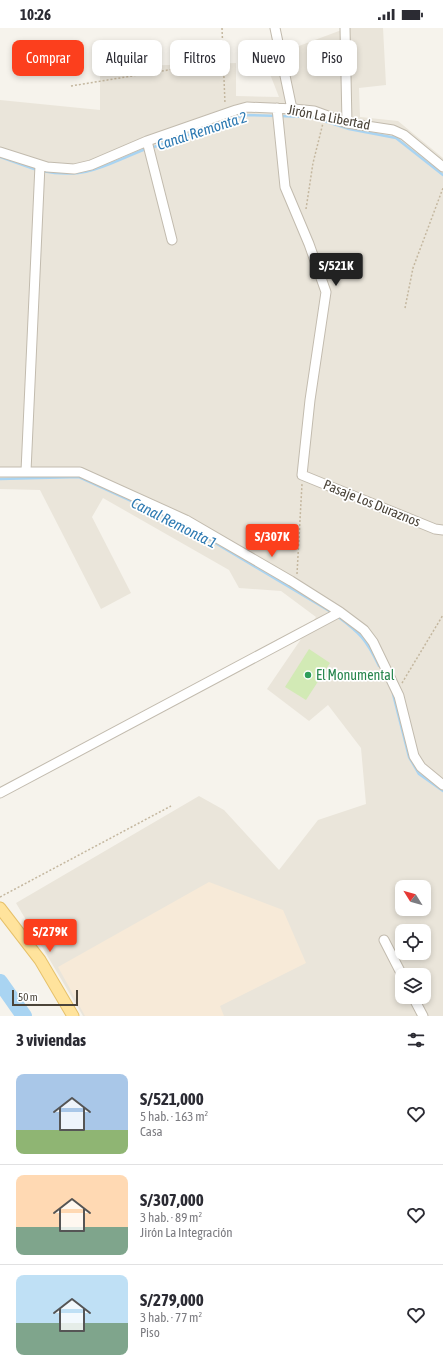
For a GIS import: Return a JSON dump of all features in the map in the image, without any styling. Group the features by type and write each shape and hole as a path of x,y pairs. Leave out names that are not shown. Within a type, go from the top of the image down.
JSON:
{"main road":[{"path":"0,908 40,960 73,1016"}],"street":[{"path":"275,28 292,109"},
{"path":"345,28 347,122"},
{"name":"Jirón La Libertad","path":"0,152 40,165 74,169 91,165 147,141 247,107 278,108 325,115 347,122 379,127 404,135 443,167"},
{"path":"278,108 284,187 309,244 326,292 310,400 302,475"},
{"path":"147,141 172,240"},
{"path":"26,471 40,165"},
{"path":"0,472 80,472 186,520 296,584 340,612 364,630 373,642 397,692 414,756 421,767 443,785"},
{"name":"Pasaje Los Duraznos","path":"302,475 435,529 443,530"},
{"path":"0,793 340,612"},
{"path":"384,940 398,968"},
{"path":"417,1004 423,1016"}],"path":[{"path":"222,28 222,40"},
{"path":"71,86 170,70"},
{"path":"224,76 226,114"},
{"path":"306,209 313,162 325,115"},
{"path":"405,308 413,268 443,188"},
{"path":"296,584 302,475"},
{"path":"397,692 443,615"},
{"path":"0,897 172,806"}],"shaded area":[{"path":"347,28 383,28 386,85 359,88 360,117 398,121 443,158 443,1016 83,1016 16,903 199,796 224,810 279,870 318,820 366,804 361,748 328,705 309,721 267,689 316,617 281,591 239,588 229,570 103,498 92,517 131,593 101,609 40,490 0,489 0,100 100,110 100,76 162,76 162,65 170,65 170,76 230,76 230,63 236,63 236,96 279,97 271,76 299,76 299,46 307,43 307,76 357,76 357,40 315,40"},
{"path":"209,882 283,910 306,963 220,1006 224,1016 85,1016 58,967"}],"green space":[{"name":"El Monumental","path":"309,649 330,663 306,700 285,687"}],"waterway":[{"name":"Canal Remonta 2","path":"151,148 244,115 312,117 349,129 396,138 443,175"},
{"name":"Canal Remonta 2","path":"42,171 58,173 85,172 108,165 146,149"},
{"name":"Canal Remonta 2","path":"0,157 37,170"},
{"name":"Canal Remonta 1","path":"0,479 79,477 190,528 331,612"},
{"name":"Canal Remonta 1","path":"337,616 362,638 379,666"},
{"name":"Canal Remonta 1","path":"393,694 409,757 419,774 443,791"},
{"path":"0,982 24,1016"}],"place":[{"name":"El Monumental","path":"308,675"}]}
